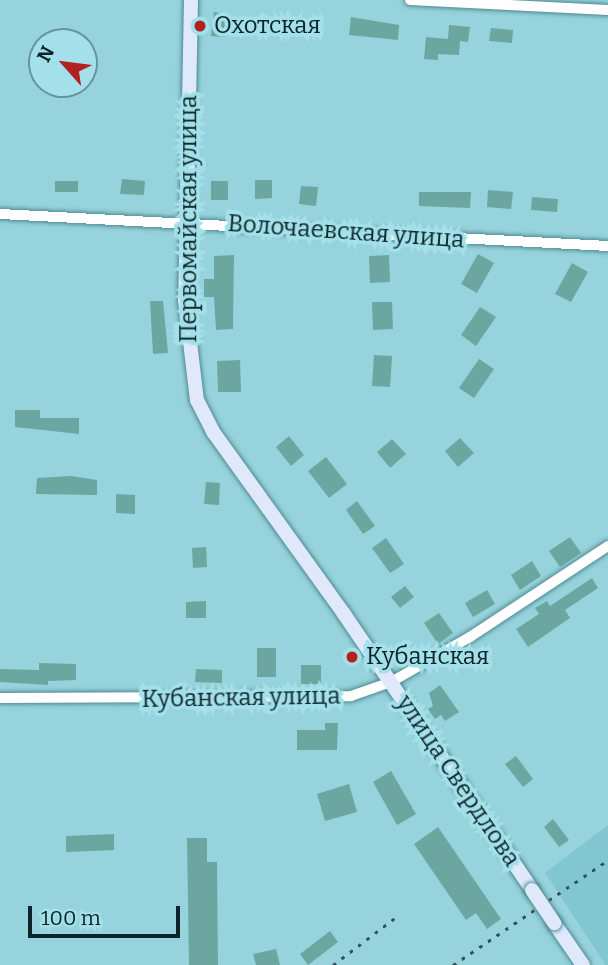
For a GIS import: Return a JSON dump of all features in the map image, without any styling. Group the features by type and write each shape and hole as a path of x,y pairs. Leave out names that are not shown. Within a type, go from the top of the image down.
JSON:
{"main road":[{"name":"Первомайская улица","path":"191,0 185,300 191,376 214,433"},
{"name":"улица Свердлова","path":"214,433 391,682 583,965"}],"street":[{"path":"410,0 608,10"},
{"name":"Волочаевская улица","path":"0,214 186,221 608,246"},
{"name":"Кубанская улица","path":"0,698 338,698 391,682 470,637 608,546"}],"shaded area":[{"path":"608,825 608,965 606,965 545,873"}],"building":[{"path":"214,12 227,14 225,37 211,36"},
{"path":"351,17 399,25 398,40 349,35"},
{"path":"449,25 470,27 468,42 460,41 459,55 438,54 438,60 424,59 426,37 448,39"},
{"path":"491,28 513,30 512,43 489,41"},
{"path":"122,179 145,181 144,195 120,194"},
{"path":"255,180 272,180 272,198 255,199"},
{"path":"55,181 78,181 78,192 55,192"},
{"path":"211,181 228,181 228,200 211,200"},
{"path":"301,186 318,187 316,206 299,204"},
{"path":"488,190 513,192 511,209 487,207"},
{"path":"419,192 471,192 470,208 419,206"},
{"path":"532,197 558,199 557,212 531,210"},
{"path":"478,254 494,263 477,293 461,284"},
{"path":"234,255 233,329 216,330 214,297 204,297 204,279 214,279 214,256"},
{"path":"389,255 390,282 370,283 369,256"},
{"path":"572,263 588,272 571,302 555,294"},
{"path":"150,301 163,301 168,353 153,354"},
{"path":"372,302 392,302 393,329 373,330"},
{"path":"480,307 496,317 476,346 461,335"},
{"path":"374,355 392,356 390,387 372,386"},
{"path":"479,359 494,369 474,398 459,388"},
{"path":"240,360 241,392 218,392 217,361"},
{"path":"15,410 40,410 40,418 79,418 79,434 15,427"},
{"path":"289,436 304,455 291,466 276,447"},
{"path":"460,438 474,453 458,467 445,451"},
{"path":"392,439 406,454 390,468 377,452"},
{"path":"326,457 347,484 329,498 308,471"},
{"path":"71,476 97,480 97,495 36,494 37,478"},
{"path":"206,482 220,483 219,505 204,504"},
{"path":"116,494 135,495 135,514 116,513"},
{"path":"357,501 375,526 363,534 346,510"},
{"path":"570,537 581,553 560,567 549,551"},
{"path":"386,538 404,564 390,573 372,548"},
{"path":"206,547 207,567 193,568 192,548"},
{"path":"532,561 541,576 520,590 511,575"},
{"path":"592,578 598,588 565,610 570,618 528,647 516,629 539,614 535,608 547,601 550,606"},
{"path":"405,586 414,597 400,608 391,597"},
{"path":"487,590 495,604 473,617 465,603"},
{"path":"206,601 206,618 186,618 186,602"},
{"path":"439,613 453,633 438,644 424,623"},
{"path":"257,648 276,648 276,677 257,677"},
{"path":"39,663 76,664 76,680 48,681 48,685 0,682 0,669 39,670"},
{"path":"301,665 321,665 321,684 301,684"},
{"path":"196,669 222,670 222,683 195,682"},
{"path":"440,685 459,712 445,721 441,715 435,719 428,709 433,706 429,693"},
{"path":"325,723 338,723 337,750 297,750 297,730 325,730"},
{"path":"516,756 533,779 523,787 505,764"},
{"path":"391,771 416,814 397,825 373,782"},
{"path":"349,784 357,812 325,821 317,794"},
{"path":"553,819 569,840 559,847 544,827"},
{"path":"438,827 501,919 487,929 476,913 466,920 414,844"},
{"path":"114,834 114,850 66,852 66,836"},
{"path":"187,838 207,838 207,862 217,862 218,965 189,965"},
{"path":"330,931 338,942 308,965 300,954"},
{"path":"276,949 280,965 256,965 253,954"}],"railway":[{"path":"453,965 608,860"},
{"path":"333,965 396,917"}],"place":[{"name":"Охотская","path":"200,26"},
{"name":"Кубанская","path":"352,657"}]}
